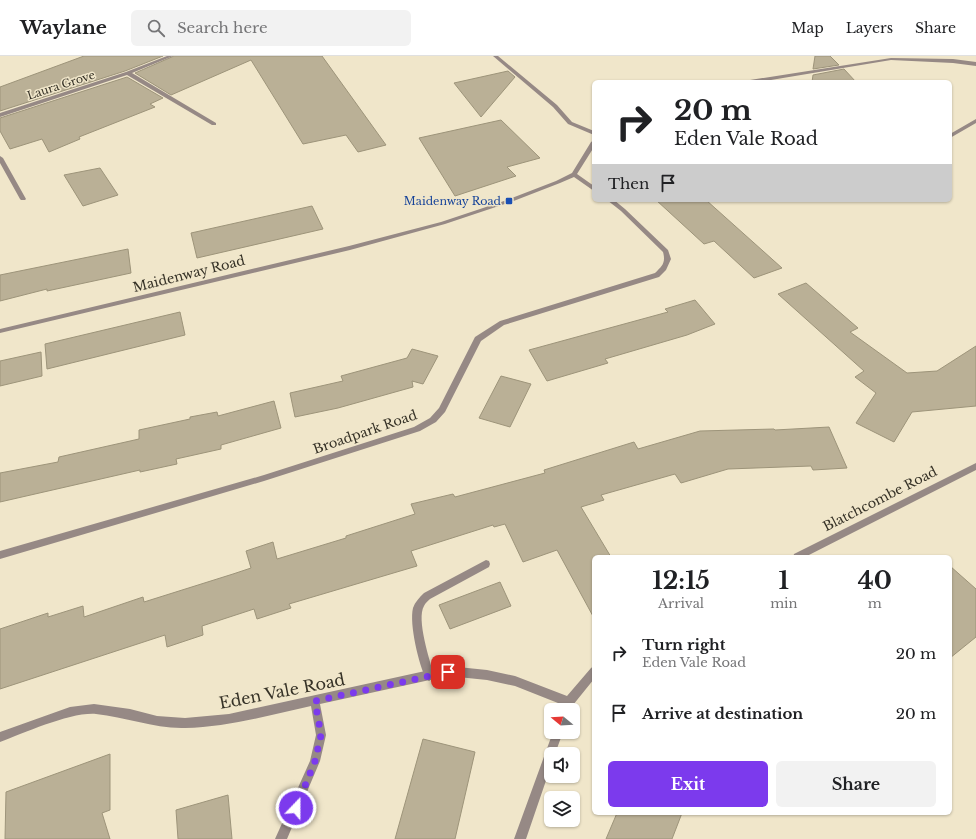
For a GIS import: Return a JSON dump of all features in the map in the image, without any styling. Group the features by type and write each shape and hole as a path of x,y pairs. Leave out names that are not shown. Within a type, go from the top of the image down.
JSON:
{"street":[{"name":"Laura Grove","path":"0,116 128,74 171,56"},
{"path":"495,56 555,106 570,123 592,132"},
{"path":"762,80 891,59 953,61 976,64"},
{"path":"128,74 214,124"},
{"path":"952,135 976,121"},
{"path":"592,145 574,174 592,188"},
{"path":"0,158 23,199"},
{"name":"Maidenway Road","path":"0,331 350,248 443,223 509,201 558,182 574,174"},
{"name":"Broadpark Road","path":"0,555 264,478 417,429 433,420 442,410 478,339 489,331 502,323 626,284 657,276 664,268 668,259 666,251 613,202"},
{"name":"Blatchcombe Road","path":"801,555 976,466"},
{"path":"429,676 417,621 417,612 420,602 427,596 486,564"},
{"name":"Eden Vale Road","path":"0,737 70,712 94,709 130,714 157,721 185,723 229,719 448,672 487,675 515,681 561,703"},
{"path":"569,703 592,673"},
{"path":"281,839 315,761 321,735 315,701"},
{"path":"520,839 556,739"}],"building":[{"path":"84,56 163,56 125,71 0,111 0,87"},
{"path":"174,56 322,56 386,145 358,152 346,135 303,144 251,60 171,95 135,73"},
{"path":"815,56 830,56 839,65 813,69"},
{"path":"844,69 854,80 812,80 813,75"},
{"path":"508,71 515,77 481,117 454,83"},
{"path":"127,77 163,98 150,104 155,107 79,137 80,139 49,152 42,139 10,149 0,131 0,118"},
{"path":"501,120 540,158 507,167 516,176 455,196 419,138"},
{"path":"100,168 118,195 83,206 64,175"},
{"path":"658,202 708,202 782,268 754,278 714,241 704,244"},
{"path":"312,206 323,229 197,258 191,233"},
{"path":"128,249 131,273 47,291 47,289 0,301 0,275"},
{"path":"806,283 858,328 850,332 907,373 937,371 976,346 976,406 912,412 894,442 856,423 876,393 855,377 864,371 778,294"},
{"path":"695,300 715,324 687,335 605,359 608,363 547,381 529,350 668,312 665,309"},
{"path":"180,312 185,335 47,369 45,344"},
{"path":"412,349 438,356 423,384 412,381 413,387 338,408 295,417 290,393 343,381 341,376 407,358"},
{"path":"41,352 42,376 0,386 0,361"},
{"path":"501,376 531,384 510,427 479,418"},
{"path":"274,401 281,428 221,445 221,449 176,459 177,464 140,472 140,470 0,502 0,473 58,462 59,457 139,439 139,430 217,412 218,416"},
{"path":"829,427 847,468 813,470 811,466 728,469 681,483 675,474 601,495 604,500 581,507 610,555 592,555 592,614 557,550 523,562 505,524 494,527 493,525 411,551 417,566 289,604 291,608 257,619 254,609 202,626 203,635 167,647 165,635 0,689 0,629 48,613 48,617 83,606 84,617 143,597 144,602 251,568 246,551 273,542 277,559 346,538 346,536 415,514 411,504 453,494 455,497 545,473 544,470 634,442 638,449 700,431 775,430"},
{"path":"952,568 976,589 976,637 952,656"},
{"path":"500,582 511,606 450,629 439,605"},
{"path":"423,739 475,752 455,839 395,839"},
{"path":"110,754 110,810 102,813 110,839 5,839 6,792"},
{"path":"228,795 232,839 178,839 176,810"},
{"path":"616,815 681,815 672,839 606,839"}],"place":[{"name":"Maidenway Road","path":"509,201"}],"route":[{"path":"296,808 315,761 321,735 315,701 448,672"}]}
